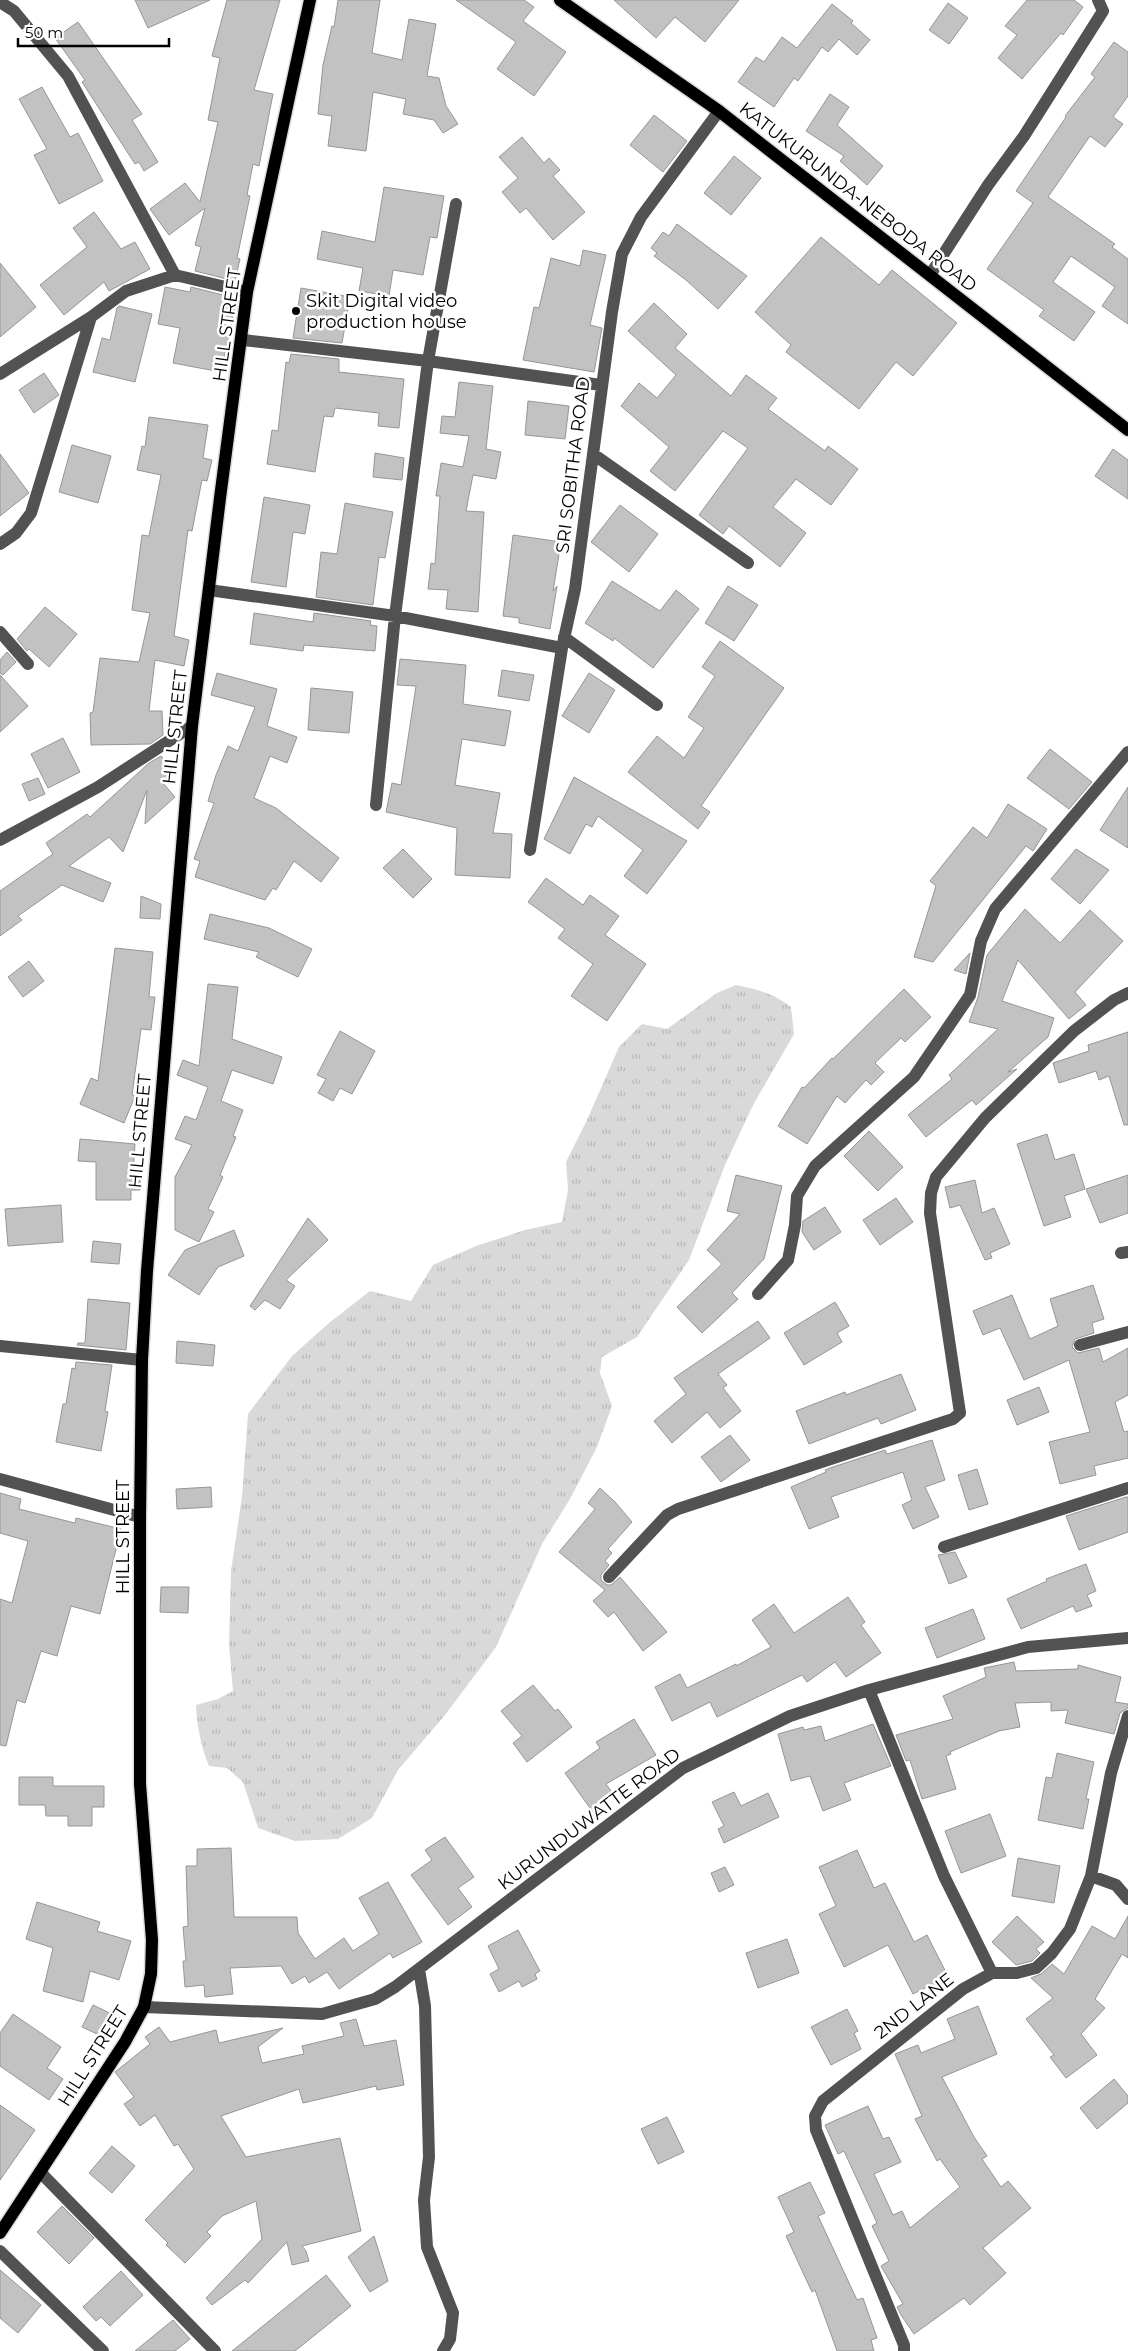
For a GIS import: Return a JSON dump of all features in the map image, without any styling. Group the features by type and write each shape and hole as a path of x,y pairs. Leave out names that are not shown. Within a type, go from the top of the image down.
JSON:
{"main road":[{"name":"HILL STREET","path":"0,2233 125,2042 144,2007 151,1974 152,1940 140,1784 142,1360 148,1251 192,726 247,292 310,0"},
{"name":"KATUKURUNDA-NEBODA ROAD","path":"560,0 719,112 1128,430"}],"street":[{"path":"930,275 988,185 1024,136 1103,11 1098,0"},
{"path":"0,2 14,11 68,76 175,275"},
{"name":"SRI SOBITHA ROAD","path":"530,850 563,643 575,589 602,385 622,254 641,217 719,112"},
{"path":"376,805 395,616 428,361 456,204"},
{"path":"0,374 91,317 126,291 175,275 247,292"},
{"path":"0,544 16,533 31,513 91,317"},
{"path":"242,340 428,361 602,385"},
{"path":"593,454 748,563"},
{"path":"209,590 395,616 563,643 657,705"},
{"path":"0,632 28,664"},
{"path":"0,840 98,787 192,726"},
{"path":"758,1294 788,1260 795,1225 797,1196 814,1166 914,1077 970,995 981,942 995,909 1128,752"},
{"path":"609,1577 667,1515 678,1509 953,1419 960,1413 930,1212 931,1193 936,1177 985,1118 1074,1031 1114,1000 1128,992"},
{"path":"1080,1345 1128,1332"},
{"path":"0,1346 142,1360"},
{"path":"0,1479 140,1517"},
{"path":"944,1547 1128,1488"},
{"name":"KURUNDUWATTE ROAD","path":"144,2007 322,2014 375,1999 419,1968 683,1768 790,1716 869,1690 1028,1647 1128,1638"},
{"path":"869,1690 944,1876 992,1973"},
{"name":"2ND LANE","path":"904,2351 904,2344 816,2130 815,2116 823,2101 963,1989 992,1973 1017,1973 1036,1968 1052,1953 1070,1929 1091,1876 1110,1773 1128,1716"},
{"path":"1091,1876 1116,1885 1128,1898"},
{"path":"419,1968 425,2006 429,2157 424,2200 427,2247 453,2313 450,2339 443,2351"},
{"path":"40,2172 215,2351"},
{"path":"0,2250 103,2351"}],"green space":[{"path":"736,985 765,993 791,1007 794,1034 753,1105 725,1165 689,1260 637,1337 602,1357 600,1373 612,1406 597,1447 570,1499 542,1544 496,1647 445,1715 398,1770 372,1818 338,1839 295,1841 258,1828 243,1782 227,1768 209,1766 200,1736 196,1705 218,1699 233,1691 229,1644 231,1572 242,1496 248,1414 292,1356 329,1323 370,1291 411,1301 433,1265 476,1246 525,1230 562,1222 568,1190 566,1162 619,1047 642,1024 667,1029 717,993"}],"building":[{"path":"135,0 210,0 148,28"},
{"path":"227,0 280,0 254,90 273,94 259,166 253,164 247,195 250,196 237,258 240,259 235,281 195,271 201,247 195,245 205,208 169,235 150,209 185,183 200,202 218,122 208,120 220,58 212,56"},
{"path":"338,0 380,0 372,53 402,60 409,19 436,24 427,76 439,78 446,106 458,124 443,133 434,120 403,114 406,99 373,92 366,151 328,146 332,116 318,114 323,65 332,26 334,27"},
{"path":"456,0 524,0 534,7 523,21 566,52 534,96 497,69 516,42"},
{"path":"614,0 739,0 705,42 675,17 656,38"},
{"path":"1027,0 1074,0 1083,7 1063,35 1061,33 1022,79 998,58 1017,35 1005,26"},
{"path":"948,3 968,18 949,44 929,30"},
{"path":"832,4 853,21 851,23 870,40 857,55 839,39 828,52 822,47 798,81 794,78 774,107 738,82 756,57 764,62 782,37 797,48"},
{"path":"78,22 142,114 132,120 158,162 144,171 139,162 135,164 82,82 85,80 55,38"},
{"path":"1114,42 1128,52 1128,96 1113,117 1123,124 1105,147 1090,136 1048,197 1115,244 1112,247 1128,259 1128,324 1102,306 1115,287 1071,256 1053,282 1095,312 1074,341 1039,316 1044,310 987,269 1033,203 1016,191 1065,116 1095,77 1091,74"},
{"path":"42,87 70,137 78,133 103,181 59,204 34,155 47,149 19,99"},
{"path":"830,94 849,107 837,125 883,166 867,185 840,161 844,156 806,131"},
{"path":"654,115 687,141 663,172 630,145"},
{"path":"522,137 544,163 549,158 560,170 553,176 585,212 553,240 526,208 520,213 502,192 518,178 499,157"},
{"path":"734,156 761,178 731,215 704,193"},
{"path":"384,187 444,196 437,238 430,237 423,275 393,270 389,296 359,291 363,268 317,259 322,231 375,242"},
{"path":"94,212 121,249 135,242 150,269 109,291 104,282 64,315 40,285 87,247 73,228"},
{"path":"677,224 747,276 718,309 686,280 654,256 657,253 651,248 663,232 669,236"},
{"path":"821,237 879,285 892,270 957,323 913,376 896,362 859,409 786,352 791,345 755,312"},
{"path":"583,250 606,255 590,325 602,328 594,372 523,360 534,307 539,308 551,258 580,266"},
{"path":"0,263 36,307 0,337"},
{"path":"165,287 190,292 191,287 231,297 230,300 236,302 221,372 173,363 180,328 158,324"},
{"path":"301,288 350,297 342,343 293,338"},
{"path":"654,303 687,334 675,348 731,396 746,375 777,398 768,409 825,451 828,446 858,469 831,505 796,479 773,507 806,533 780,567 729,526 723,534 699,515 748,448 723,431 675,491 650,471 669,447 621,406 639,383 657,398 676,375 628,331"},
{"path":"119,306 152,314 135,382 93,372 102,338 110,340"},
{"path":"291,354 339,359 339,372 404,379 399,428 378,426 379,413 335,408 333,417 324,416 315,472 267,464 272,430 278,431 286,362 289,363"},
{"path":"44,373 59,395 34,413 19,390"},
{"path":"459,382 493,386 486,449 501,452 496,479 473,475 466,511 484,512 478,612 446,609 448,590 428,589 431,563 435,564 440,496 436,496 441,463 463,467 469,436 440,433 442,416 455,417"},
{"path":"528,401 569,406 565,439 525,435"},
{"path":"149,417 208,425 203,458 212,460 207,481 202,480 192,531 188,530 174,636 189,640 184,666 155,660 149,711 162,711 163,735 150,744 91,745 90,713 93,712 100,658 139,662 150,613 132,610 142,535 149,536 161,475 137,470 142,446 145,447"},
{"path":"72,445 111,456 98,503 59,492"},
{"path":"1113,449 1128,460 1128,499 1095,476"},
{"path":"375,453 404,458 402,480 373,477"},
{"path":"0,454 29,493 0,516"},
{"path":"264,497 310,505 305,534 293,532 286,587 251,582"},
{"path":"345,503 393,512 385,558 379,557 373,605 316,597 321,552 337,554"},
{"path":"620,505 658,534 629,572 591,542"},
{"path":"513,535 561,542 553,591 557,586 550,629 519,623 519,618 503,616"},
{"path":"612,581 660,611 676,590 699,609 653,668 614,638 613,641 585,623"},
{"path":"728,586 758,605 734,641 705,623"},
{"path":"45,607 77,634 49,667 29,649 27,651 17,639"},
{"path":"254,613 313,622 314,613 371,621 370,625 377,626 375,651 304,645 303,651 250,644"},
{"path":"720,641 784,688 701,806 710,812 698,829 628,772 657,736 684,758 704,728 688,717 715,676 702,667"},
{"path":"7,652 16,662 3,675 0,673 0,660"},
{"path":"400,659 466,665 463,704 511,711 505,746 462,739 455,785 500,793 493,833 512,834 510,878 455,875 457,828 386,812 392,783 401,785 416,686 397,685"},
{"path":"502,670 534,675 529,701 498,696"},
{"path":"217,673 277,689 267,726 297,737 287,763 270,756 254,798 276,808 339,858 321,882 294,861 276,890 273,888 265,900 195,877 200,861 194,859 214,803 208,801 216,775 228,746 238,751 255,707 211,695"},
{"path":"589,673 615,690 589,733 562,716"},
{"path":"0,675 28,706 0,732"},
{"path":"311,688 353,692 349,733 308,730"},
{"path":"63,738 80,772 48,788 31,754"},
{"path":"1050,749 1092,782 1069,809 1027,778"},
{"path":"161,756 175,771 163,783 175,797 145,824 147,790 123,852 109,837 69,866 111,883 103,902 62,885 18,916 22,920 0,936 0,891 53,854 46,843 87,814 90,817 149,763"},
{"path":"574,777 687,841 647,894 624,876 643,850 598,816 592,827 586,824 570,854 544,839"},
{"path":"38,778 45,794 29,801 22,784"},
{"path":"1128,787 1128,848 1100,830"},
{"path":"1008,804 1047,829 1033,851 1026,846 933,962 914,957 936,886 930,881 973,827 987,838"},
{"path":"403,849 432,879 413,898 383,868"},
{"path":"1076,849 1109,870 1080,904 1051,879"},
{"path":"546,878 583,905 590,895 619,916 605,935 646,964 607,1021 571,996 593,964 558,938 565,929 528,902"},
{"path":"141,896 161,904 160,919 140,918"},
{"path":"1025,909 1060,943 1090,910 1123,941 1075,992 1086,1005 1069,1019 1018,960 1002,1001 1054,1018 1048,1037 1008,1072 1017,1069 976,1105 972,1100 926,1137 908,1115 952,1079 949,1075 998,1029 969,1022 978,997 987,955"},
{"path":"210,914 269,928 312,949 298,977 256,957 259,952 204,939"},
{"path":"115,948 153,952 149,997 155,997 151,1030 141,1029 132,1095 135,1096 124,1123 80,1104 91,1078 98,1081"},
{"path":"970,953 966,974 954,970"},
{"path":"29,961 44,981 23,997 8,977"},
{"path":"208,984 238,987 232,1039 282,1057 273,1084 232,1070 221,1101 243,1110 233,1136 236,1137 220,1175 223,1177 208,1209 214,1212 199,1242 175,1230 175,1177 192,1145 175,1139 185,1116 196,1120 208,1087 177,1075 183,1060 199,1066"},
{"path":"904,989 931,1017 905,1042 901,1038 875,1063 884,1072 871,1085 866,1080 845,1103 837,1096 807,1144 778,1126 802,1087 804,1088 832,1058"},
{"path":"340,1031 375,1051 352,1094 340,1088 333,1101 318,1093 326,1079 317,1075"},
{"path":"1128,1032 1128,1125 1124,1125 1109,1076 1099,1080 1096,1071 1059,1083 1053,1063 1089,1051 1088,1045"},
{"path":"869,1131 903,1167 878,1191 844,1156"},
{"path":"1047,1134 1055,1160 1074,1154 1085,1189 1064,1196 1071,1217 1044,1226 1017,1144"},
{"path":"80,1139 135,1144 133,1172 140,1172 140,1190 131,1190 131,1200 96,1200 96,1162 78,1161"},
{"path":"736,1175 782,1186 764,1259 732,1293 738,1299 702,1333 677,1307 722,1264 707,1250 740,1214 727,1211"},
{"path":"1128,1175 1128,1213 1100,1223 1086,1189"},
{"path":"975,1180 982,1213 994,1208 1010,1244 990,1253 992,1258 985,1260 960,1205 950,1208 945,1187"},
{"path":"896,1198 913,1222 880,1245 863,1220"},
{"path":"61,1205 63,1242 8,1246 5,1209"},
{"path":"825,1207 841,1232 814,1250 802,1232 803,1221"},
{"path":"308,1218 328,1240 286,1280 295,1286 280,1309 265,1300 255,1310 250,1306"},
{"path":"234,1230 244,1256 218,1267 199,1295 168,1275 185,1250"},
{"path":"93,1241 121,1244 119,1264 91,1262"},
{"path":"1093,1285 1104,1319 1092,1323 1094,1333 1075,1339 1072,1347 1078,1353 1099,1348 1103,1362 1128,1348 1128,1395 1115,1402 1124,1432 1128,1431 1128,1458 1094,1466 1096,1475 1060,1484 1049,1442 1090,1432 1069,1360 1024,1380 1000,1328 983,1335 973,1311 1012,1295 1030,1339 1058,1326 1050,1299"},
{"path":"88,1299 130,1303 126,1350 77,1345 78,1343 85,1343"},
{"path":"835,1302 849,1326 837,1333 842,1342 804,1365 784,1333"},
{"path":"758,1321 770,1338 718,1374 727,1385 723,1388 741,1411 720,1428 707,1412 672,1443 654,1421 686,1394 674,1378"},
{"path":"177,1341 215,1345 213,1366 176,1363"},
{"path":"76,1362 112,1365 105,1411 108,1412 101,1451 56,1442 63,1404 66,1404 72,1368 75,1369"},
{"path":"901,1374 916,1410 881,1424 878,1418 809,1444 796,1411 845,1392 846,1395"},
{"path":"1039,1387 1049,1412 1017,1425 1007,1400"},
{"path":"730,1435 750,1460 721,1482 701,1457"},
{"path":"932,1440 945,1480 925,1487 939,1517 913,1529 902,1505 912,1500 903,1472 831,1497 839,1517 809,1529 791,1487 826,1472 825,1470 830,1468 885,1450 887,1454"},
{"path":"977,1469 988,1504 969,1510 958,1475"},
{"path":"211,1487 212,1507 177,1509 176,1489"},
{"path":"600,1488 632,1522 608,1549 612,1553 605,1561 609,1565 601,1575 601,1580 607,1585 611,1585 620,1577 667,1632 643,1651 614,1612 608,1617 593,1601 605,1590 559,1552 595,1509 588,1503"},
{"path":"0,1493 21,1499 19,1509 75,1523 76,1518 121,1529 100,1614 71,1606 57,1656 41,1651 25,1703 17,1700 6,1746 0,1745 0,1599 12,1603 28,1541 0,1533"},
{"path":"1128,1497 1128,1532 1079,1550 1066,1516"},
{"path":"955,1552 967,1577 949,1584 938,1555"},
{"path":"1086,1564 1096,1591 1087,1595 1092,1606 1076,1612 1073,1606 1021,1629 1007,1599 1047,1581 1046,1579"},
{"path":"161,1587 189,1587 188,1613 160,1612"},
{"path":"848,1597 865,1622 861,1625 881,1653 846,1677 835,1662 807,1682 802,1675 717,1717 710,1702 672,1721 655,1687 680,1674 687,1688 736,1664 736,1666 771,1647 752,1620 774,1604 794,1633"},
{"path":"973,1609 985,1639 937,1658 925,1628"},
{"path":"1014,1662 1016,1671 1078,1669 1078,1665 1121,1677 1115,1702 1128,1704 1128,1708 1120,1713 1114,1734 1065,1723 1068,1710 1051,1711 1051,1702 1015,1703 1020,1727 999,1731 950,1752 951,1754 946,1756 956,1789 922,1799 910,1760 906,1761 896,1735 953,1719 943,1696 986,1677 984,1668"},
{"path":"533,1685 555,1711 558,1709 572,1727 527,1762 513,1743 522,1736 501,1711"},
{"path":"634,1719 656,1755 606,1784 614,1795 592,1811 565,1773 600,1748 596,1742"},
{"path":"873,1724 891,1766 844,1783 851,1800 823,1811 810,1776 791,1781 778,1734 803,1727 804,1730 821,1726 825,1741"},
{"path":"1057,1753 1094,1762 1086,1799 1089,1799 1083,1829 1038,1820 1046,1777 1052,1778"},
{"path":"19,1777 53,1777 53,1786 104,1786 104,1807 92,1807 92,1826 68,1826 68,1816 46,1816 45,1805 19,1805"},
{"path":"734,1792 741,1806 768,1793 779,1817 724,1843 718,1829 724,1826 712,1802"},
{"path":"990,1814 1006,1856 961,1873 945,1831"},
{"path":"445,1837 474,1877 458,1888 472,1907 448,1925 411,1875 432,1860 425,1850"},
{"path":"231,1848 234,1917 297,1917 298,1933 315,1959 344,1938 353,1951 379,1934 359,1898 388,1882 422,1942 393,1958 390,1953 339,1989 327,1972 309,1983 305,1976 292,1984 281,1966 230,1968 233,1994 205,1997 204,1985 185,1987 183,1961 186,1961 183,1927 188,1926 186,1866 197,1866 197,1849"},
{"path":"857,1850 874,1888 885,1883 914,1942 927,1935 952,1984 932,1994 929,1986 913,1994 888,1945 844,1967 819,1914 836,1906 819,1867"},
{"path":"1018,1858 1060,1866 1054,1903 1012,1896"},
{"path":"725,1867 734,1885 719,1892 711,1873"},
{"path":"37,1902 100,1922 97,1931 131,1941 119,1980 90,1971 83,2002 43,1991 53,1948 26,1939"},
{"path":"1017,1916 1044,1942 1036,1949 1040,1953 1032,1961 1016,1965 992,1942"},
{"path":"1128,1916 1128,1958 1122,1954 1095,1999 1105,2008 1081,2034 1097,2055 1066,2078 1050,2057 1054,2055 1026,2019 1053,1998 1031,1978 1041,1974 1052,1964 1064,1974 1092,1926 1115,1939"},
{"path":"518,1930 540,1971 535,1974 537,1979 522,1987 519,1981 499,1992 490,1974 499,1969 488,1946"},
{"path":"787,1939 799,1973 758,1988 746,1953"},
{"path":"93,2005 120,2018 110,2040 82,2027"},
{"path":"978,2006 997,2054 942,2077 974,2137 987,2156 982,2159 1001,2187 1008,2181 1031,2208 983,2248 1006,2273 970,2305 964,2298 914,2334 897,2307 903,2304 881,2266 889,2261 872,2226 877,2223 844,2151 838,2154 825,2125 868,2106 883,2139 889,2137 901,2162 874,2174 893,2215 902,2211 910,2228 960,2187 940,2159 937,2161 915,2119 922,2116 895,2054 918,2045 921,2053 955,2039 947,2019"},
{"path":"847,2009 858,2031 854,2033 861,2049 831,2065 811,2027"},
{"path":"13,2014 61,2047 47,2068 63,2079 49,2100 0,2066 0,2033"},
{"path":"356,2019 364,2046 396,2040 404,2085 377,2090 376,2086 303,2103 299,2089 221,2116 246,2157 340,2138 361,2231 302,2246 306,2251 309,2261 292,2265 287,2242 248,2283 245,2280 212,2305 206,2298 262,2239 256,2201 222,2216 207,2232 211,2236 185,2263 166,2245 168,2243 145,2220 194,2169 178,2144 174,2146 155,2115 140,2126 124,2104 134,2097 115,2072 150,2044 145,2037 159,2027 170,2042 216,2030 219,2043 283,2028 258,2047 262,2063 304,2054 302,2046 344,2036 340,2023"},
{"path":"1114,2079 1128,2096 1128,2103 1097,2129 1080,2108"},
{"path":"0,2105 35,2130 0,2180"},
{"path":"667,2117 684,2152 658,2164 641,2129"},
{"path":"112,2146 135,2166 112,2193 89,2173"},
{"path":"810,2182 825,2213 818,2216 857,2300 863,2298 877,2338 871,2340 874,2351 837,2351 815,2290 812,2292 786,2236 794,2232 778,2197"},
{"path":"62,2206 94,2238 69,2264 37,2232"},
{"path":"374,2236 388,2281 370,2292 348,2257"},
{"path":"0,2270 41,2305 18,2333 0,2318"},
{"path":"121,2271 143,2295 110,2326 101,2317 96,2321 83,2307"},
{"path":"326,2275 351,2306 295,2351 232,2351"},
{"path":"173,2320 190,2339 175,2351 135,2351"}],"place":[{"name":"Skit Digital video production house","path":"296,311"}]}
